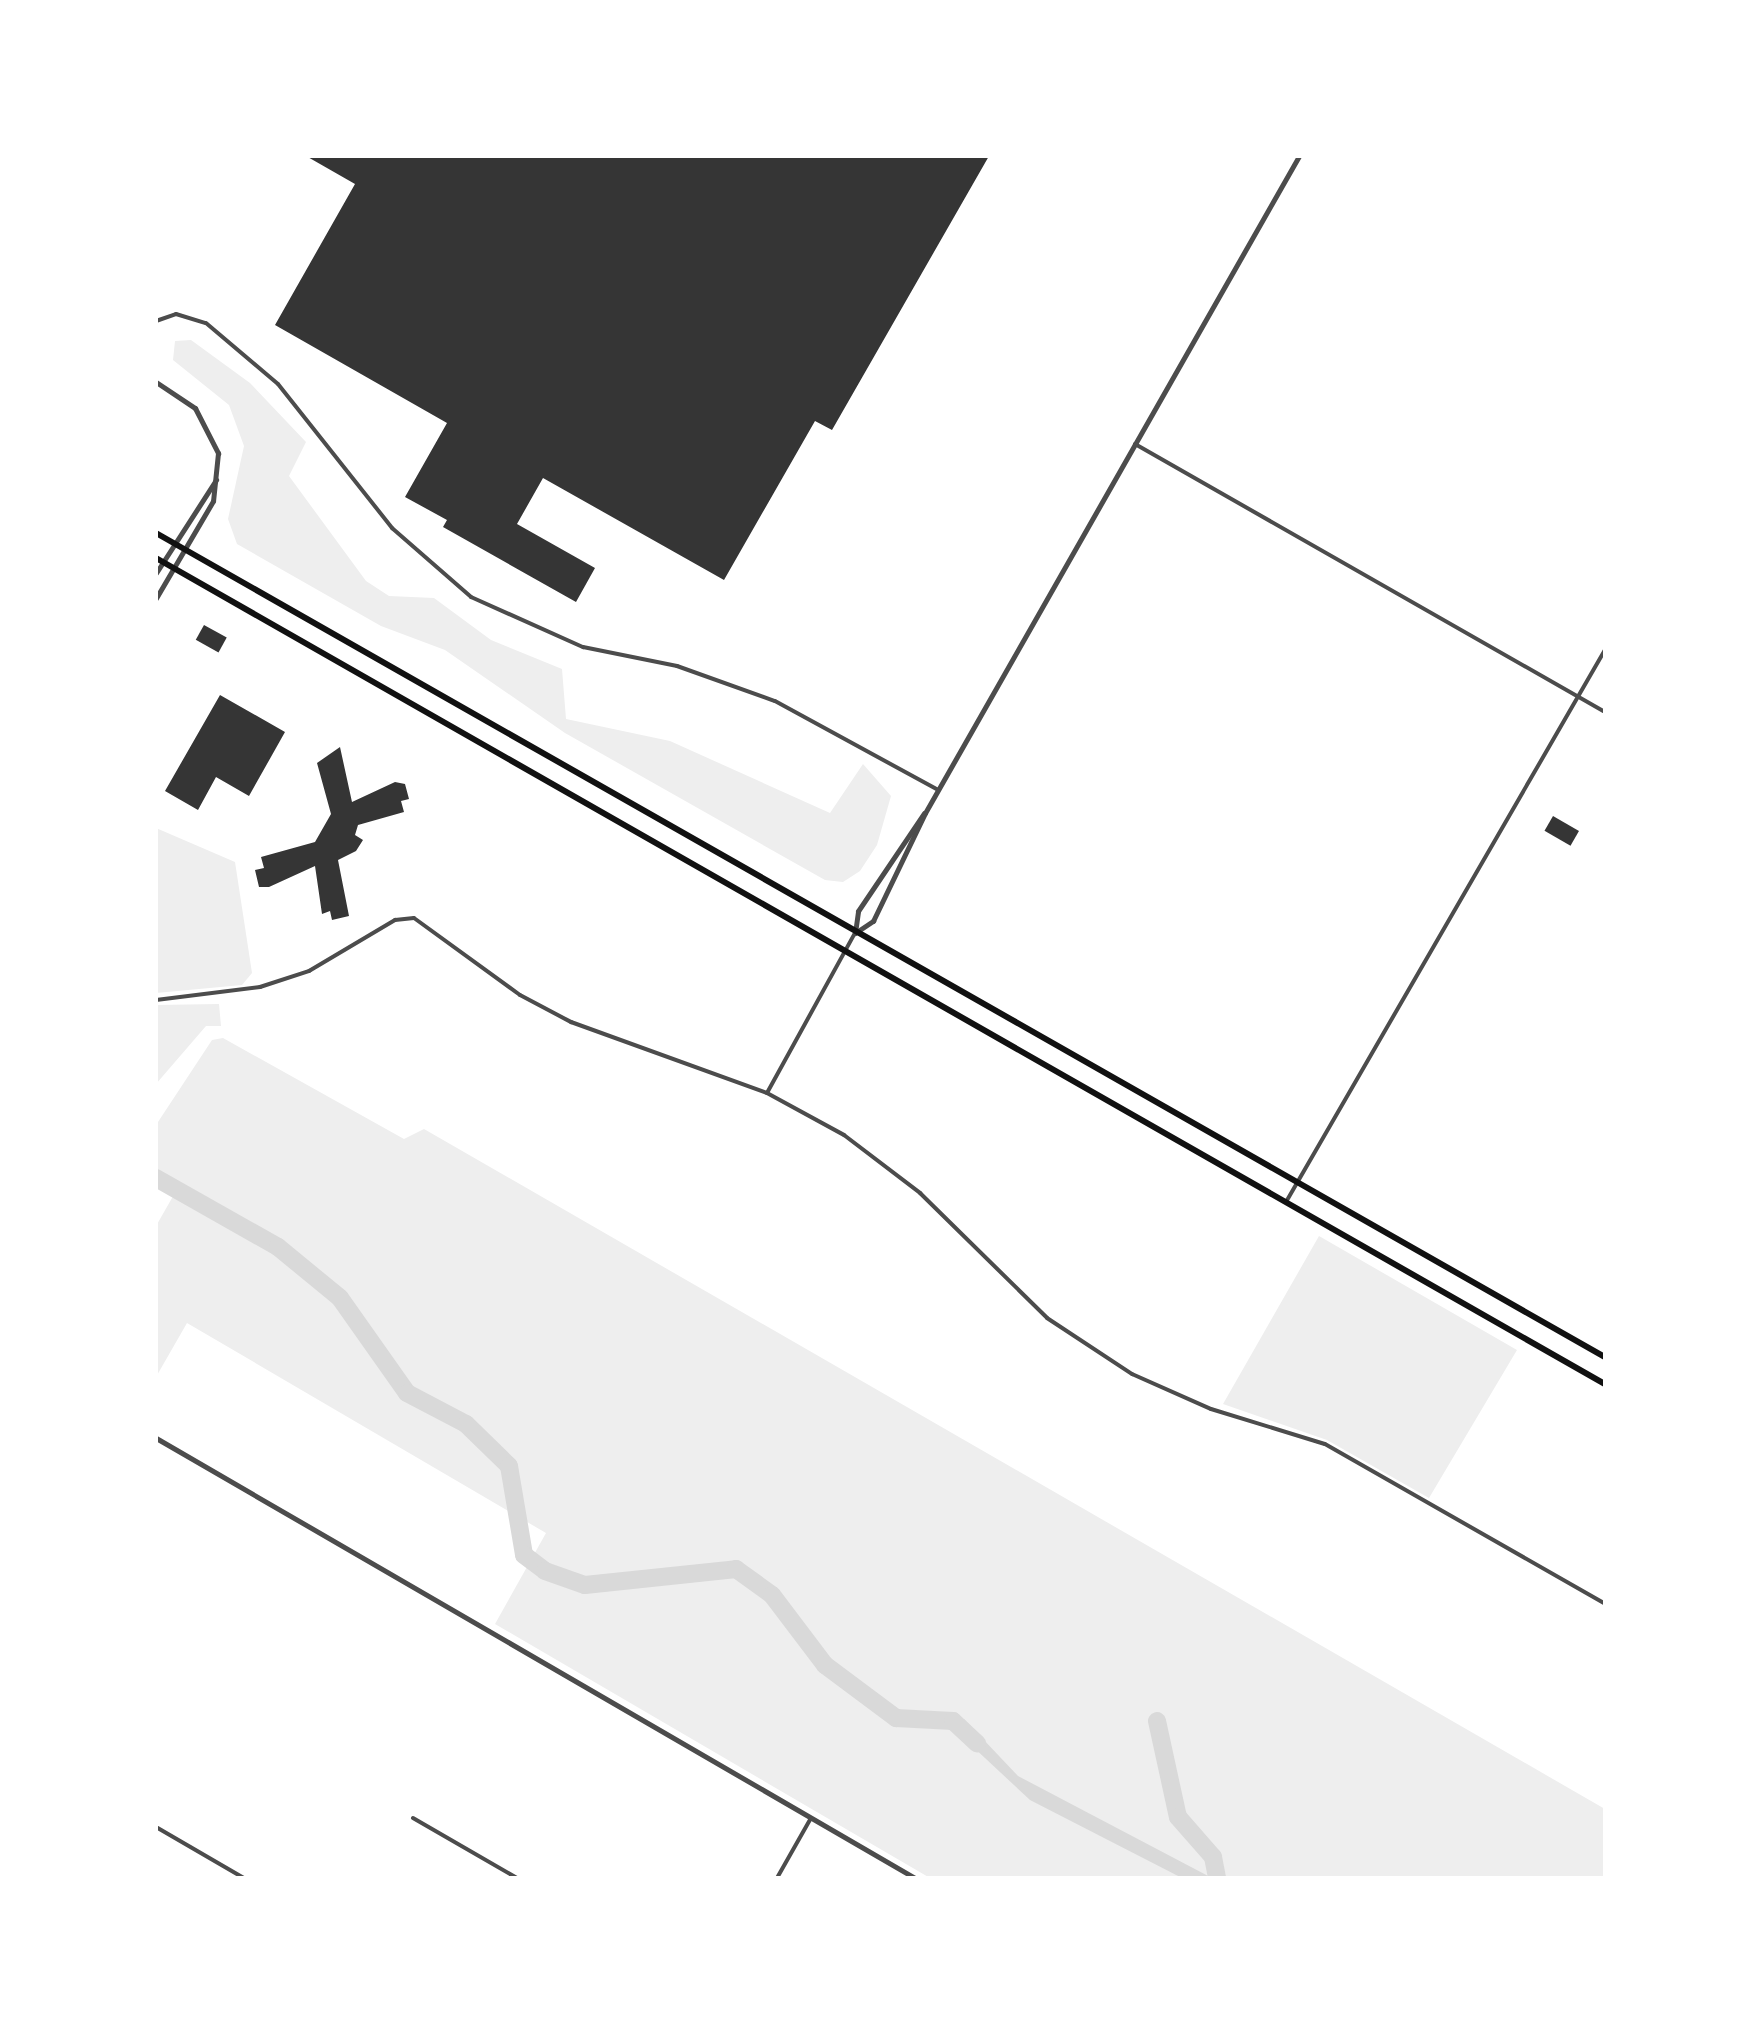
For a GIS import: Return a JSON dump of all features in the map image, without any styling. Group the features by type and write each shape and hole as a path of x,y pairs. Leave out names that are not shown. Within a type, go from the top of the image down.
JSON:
{"main road":[{"path":"156,533 1605,1357"},
{"path":"159,560 1605,1384"}],"street":[{"path":"767,1093 843,948 855,933 873,921 925,813 1299,156"},
{"path":"156,321 176,314 206,323 278,384 392,528 471,597 583,647 677,666 775,701 938,790"},
{"path":"156,382 210,426 217,479 213,501 156,598"},
{"path":"1135,444 1605,712"},
{"path":"156,573 159,560 217,479"},
{"path":"1286,1202 1605,650"},
{"path":"855,933 860,907 925,813"},
{"path":"156,1000 260,987 309,971 395,920 414,918 509,988 571,1022 767,1093 879,1160 1047,1318 1132,1374 1211,1409 1325,1444 1605,1604"},
{"path":"156,1438 915,1878"},
{"path":"413,1818 517,1878"},
{"path":"777,1878 811,1818"},
{"path":"157,1829 244,1878"}],"shaded area":[{"path":"191,340 250,383 306,442 289,476 366,581 389,596 434,598 491,640 562,669 566,719 670,741 830,813 863,764 891,796 877,845 860,871 843,882 825,880 565,733 445,650 381,626 237,544 228,519 244,446 229,405 173,360 175,341"},
{"path":"156,828 235,862 252,973 242,985 156,993"},
{"path":"219,1004 221,1026 206,1026 156,1084 156,1005"},
{"path":"223,1038 404,1139 424,1129 1605,1809 1605,1878 930,1878 495,1624 546,1533 187,1323 156,1377 156,1226 176,1191 156,1177 156,1125 212,1040"},
{"path":"1319,1236 1517,1350 1429,1498 1327,1440 1223,1404"},
{"path":"964,1719 1018,1776 1212,1878 1182,1878 1030,1800 956,1731"}],"building":[{"path":"306,156 989,156 832,430 815,421 724,580 543,478 517,524 595,568 576,602 443,527 447,520 405,497 447,423 275,325 355,184"},
{"path":"204,625 227,638 218,652 196,640"},
{"path":"220,695 285,732 249,796 216,777 198,810 165,791"},
{"path":"340,747 352,802 395,782 405,784 409,799 401,801 404,812 358,825 355,835 363,840 356,851 338,860 349,916 332,920 330,911 322,914 315,866 269,887 259,887 255,870 264,868 261,857 315,842 331,814 317,763"},
{"path":"1553,816 1579,831 1570,846 1544,831"}],"waterway":[{"path":"156,1178 278,1247 340,1298 407,1393 466,1424 509,1466 524,1555 545,1571 585,1585 736,1569 772,1595 825,1665 896,1718 953,1721 977,1743"},
{"path":"1157,1721 1178,1817 1213,1857 1217,1878"}]}
